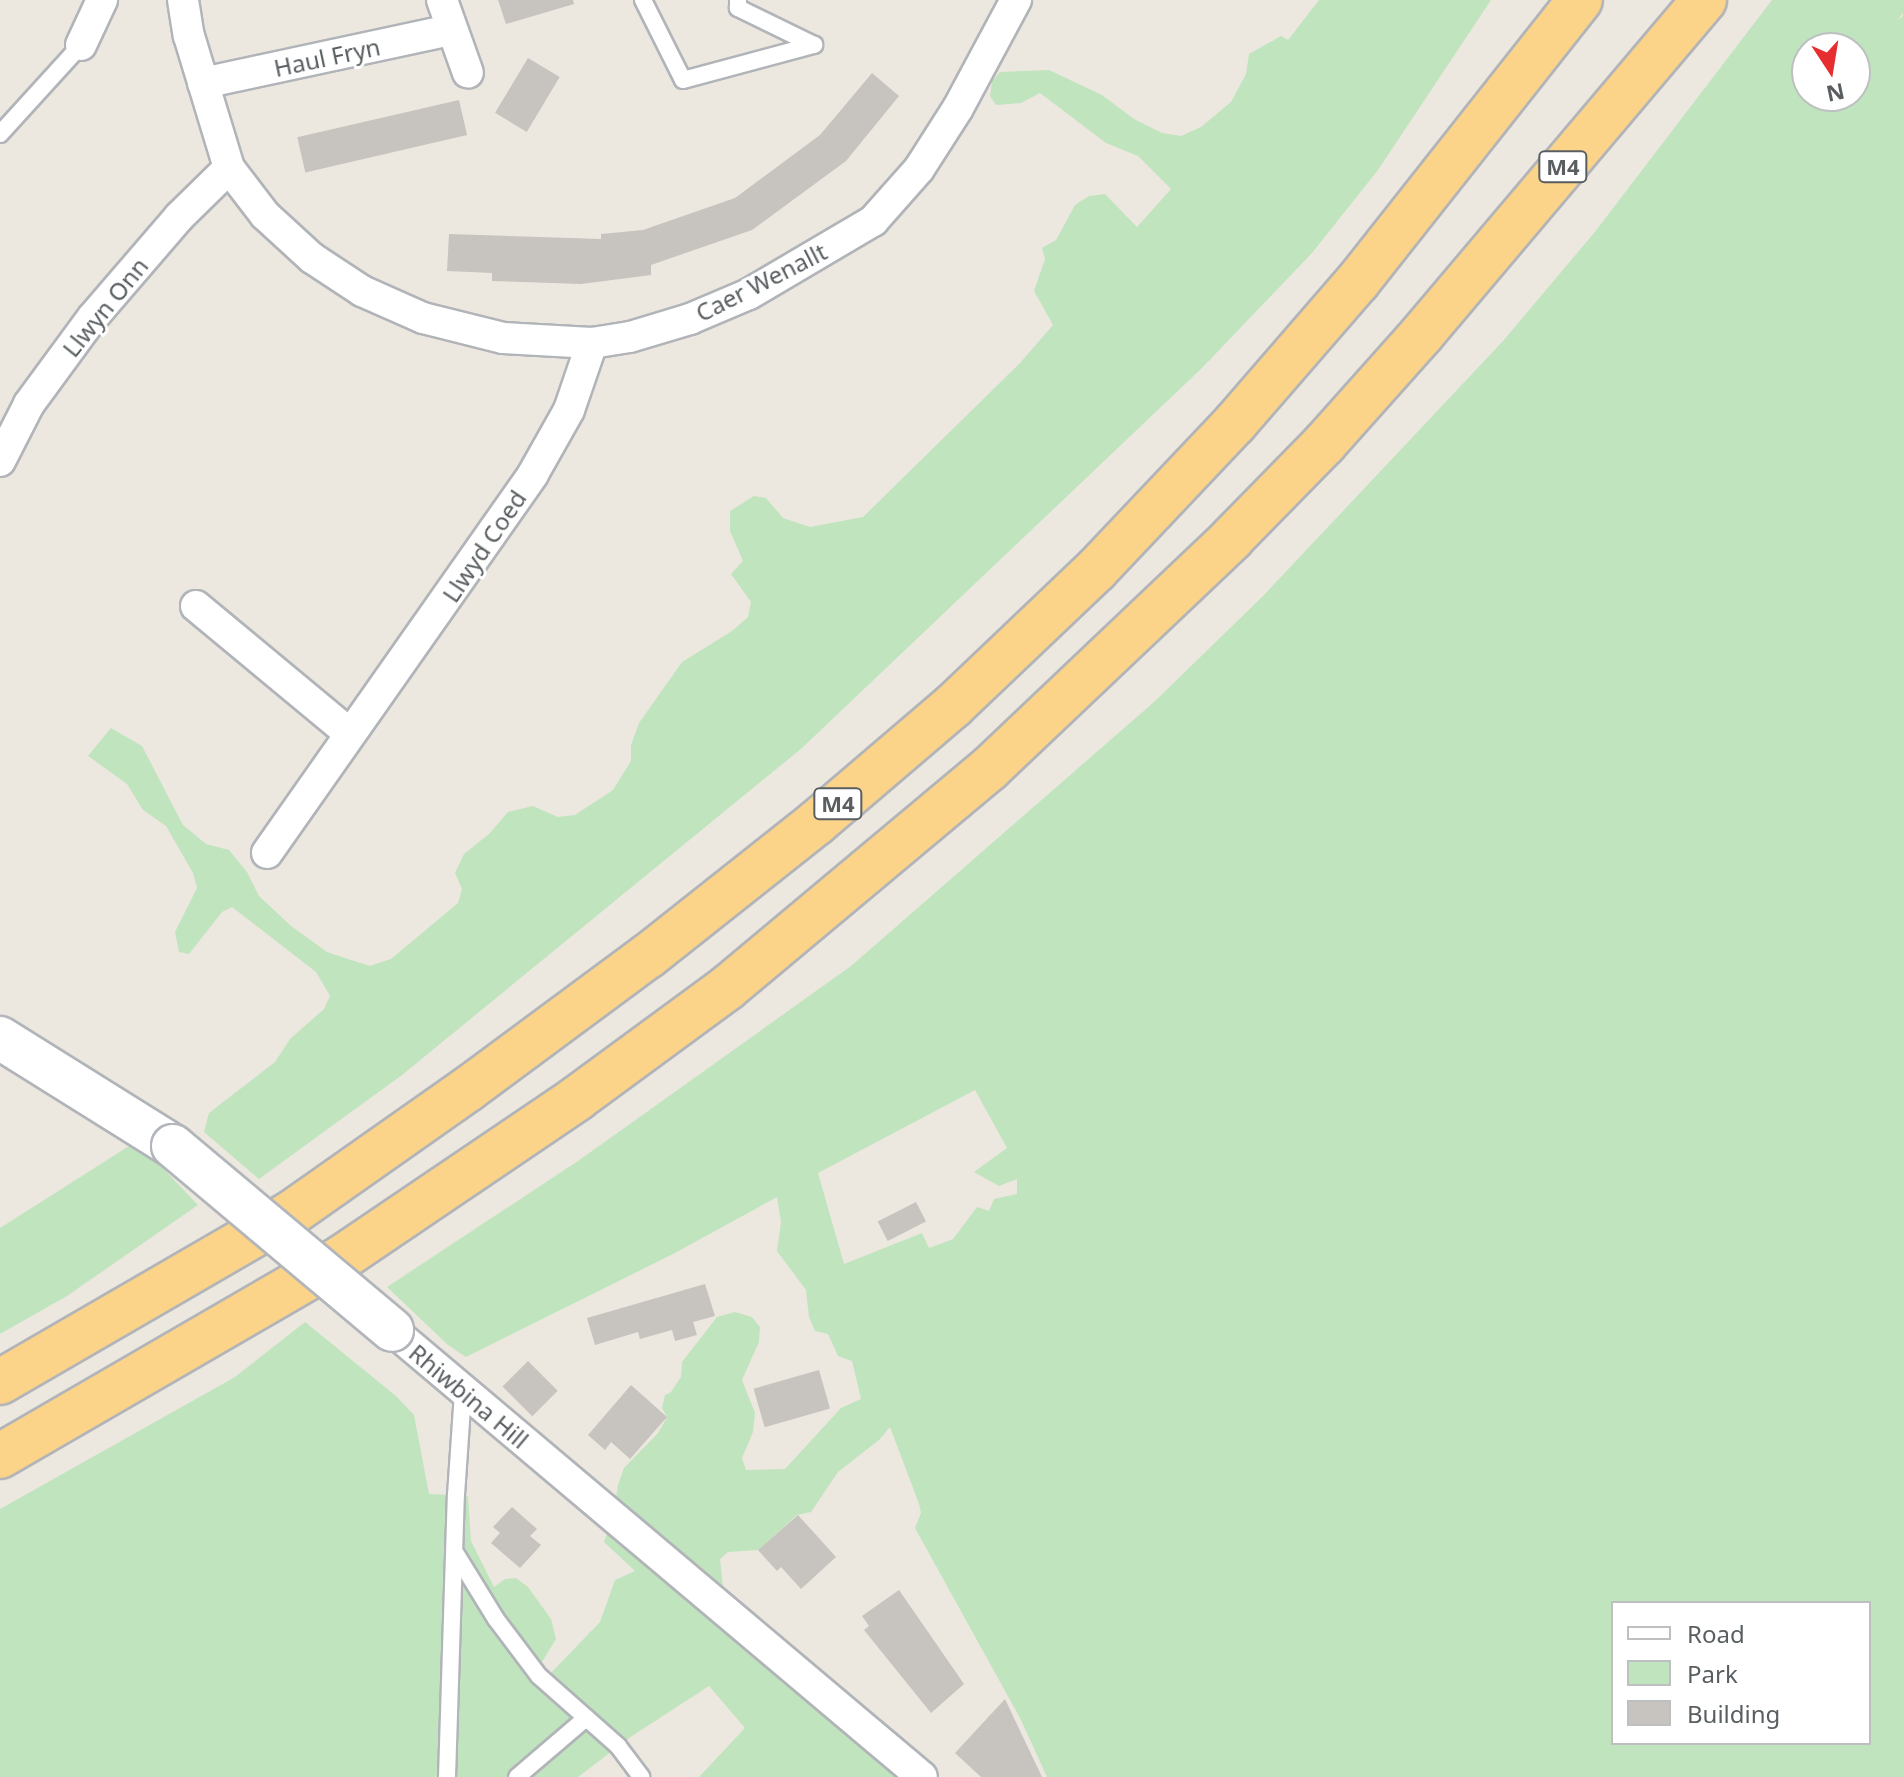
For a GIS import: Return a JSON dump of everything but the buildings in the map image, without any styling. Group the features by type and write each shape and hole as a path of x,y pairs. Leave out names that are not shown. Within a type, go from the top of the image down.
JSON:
{"highway":[{"name":"M4","path":"1533,62 1570,0"},
{"name":"M4","path":"0,1382 293,1212 468,1089 648,956 816,823 953,706 1096,570 1235,423 1358,281 1580,0"},
{"name":"M4","path":"1422,334 1673,0"},
{"name":"M4","path":"0,1456 343,1257 576,1099 727,988 989,769 1243,528 1422,334 1704,0"}],"street":[{"path":"81,45 102,0"},
{"name":"Caer Wenallt","path":"183,0 203,83 229,168 265,215 312,258 362,291 423,318 503,338 592,343 630,337 690,319 749,294 873,221 919,169 958,108 1016,0"},
{"path":"442,0 468,73"},
{"name":"Haul Fryn","path":"203,83 451,30"},
{"name":"Llwyn Onn","path":"0,461 29,404 93,317 179,217 229,168"},
{"name":"Llwyd Coed","path":"267,853 479,556 533,474 569,410 592,343"},
{"path":"196,606 350,734"},
{"name":"Rhiwbina Hill","path":"0,1038 173,1146 922,1777"}],"lane":[{"path":"643,0 683,80 814,45 738,8 738,0"},
{"path":"0,134 81,45"},
{"path":"447,1777 456,1495 463,1391"},
{"path":"456,1554 539,1676 618,1746 641,1777"},
{"path":"517,1777 586,1718"}],"green space":[{"path":"1319,0 1491,0 1378,170 1312,253 1201,369 802,748 402,1075 259,1179 204,1132 209,1113 275,1062 290,1039 324,1009 330,996 316,972 232,907 222,912 189,954 179,952 175,932 197,888 193,873 166,826 143,810 127,784 88,756 111,728 142,746 183,825 206,844 229,850 247,872 259,896 291,926 327,952 351,960 370,966 391,959 458,903 462,889 455,873 464,854 489,834 508,812 533,806 558,817 575,815 613,790 631,761 631,745 639,723 682,662 732,631 748,617 751,602 731,574 743,561 730,531 730,511 754,496 766,498 783,518 810,527 863,517 1020,363 1053,325 1034,291 1045,259 1042,248 1056,240 1075,205 1089,196 1105,194 1137,227 1171,189 1138,156 1106,143 1040,93 1021,103 996,105 990,96 992,81 1000,72 1049,70 1102,95 1134,119 1162,133 1181,136 1201,127 1231,102 1246,74 1249,54 1281,36 1288,40"},
{"path":"1772,0 1903,0 1903,13 1897,21 1903,16 1903,1777 1047,1777 1021,1720 915,1528 921,1513 919,1504 890,1427 879,1440 838,1472 811,1512 797,1515 758,1550 728,1552 720,1559 723,1588 717,1604 922,1777 699,1777 745,1728 709,1686 632,1736 578,1777 0,1777 0,1509 235,1377 305,1322 396,1396 414,1415 429,1494 468,1496 471,1541 494,1587 505,1579 516,1578 528,1587 551,1619 556,1639 542,1662 550,1674 600,1622 615,1580 635,1571 604,1542 613,1517 618,1485 624,1468 658,1433 667,1417 662,1408 665,1395 671,1392 681,1377 682,1362 717,1317 735,1312 752,1317 760,1327 759,1342 742,1380 755,1413 753,1432 742,1458 746,1470 785,1469 841,1408 861,1399 852,1361 838,1356 828,1334 815,1331 809,1317 806,1290 777,1251 781,1222 777,1197 673,1254 466,1357 448,1345 387,1287 578,1161 851,966 1154,702 1263,596 1503,341 1594,233","holes":["975,1090 1007,1148 974,1172 999,1186 1017,1179 1017,1194 994,1199 989,1211 977,1207 953,1239 929,1248 922,1233 844,1264 818,1173"]},
{"path":"137,1141 198,1205 67,1296 0,1334 0,1228"}]}
